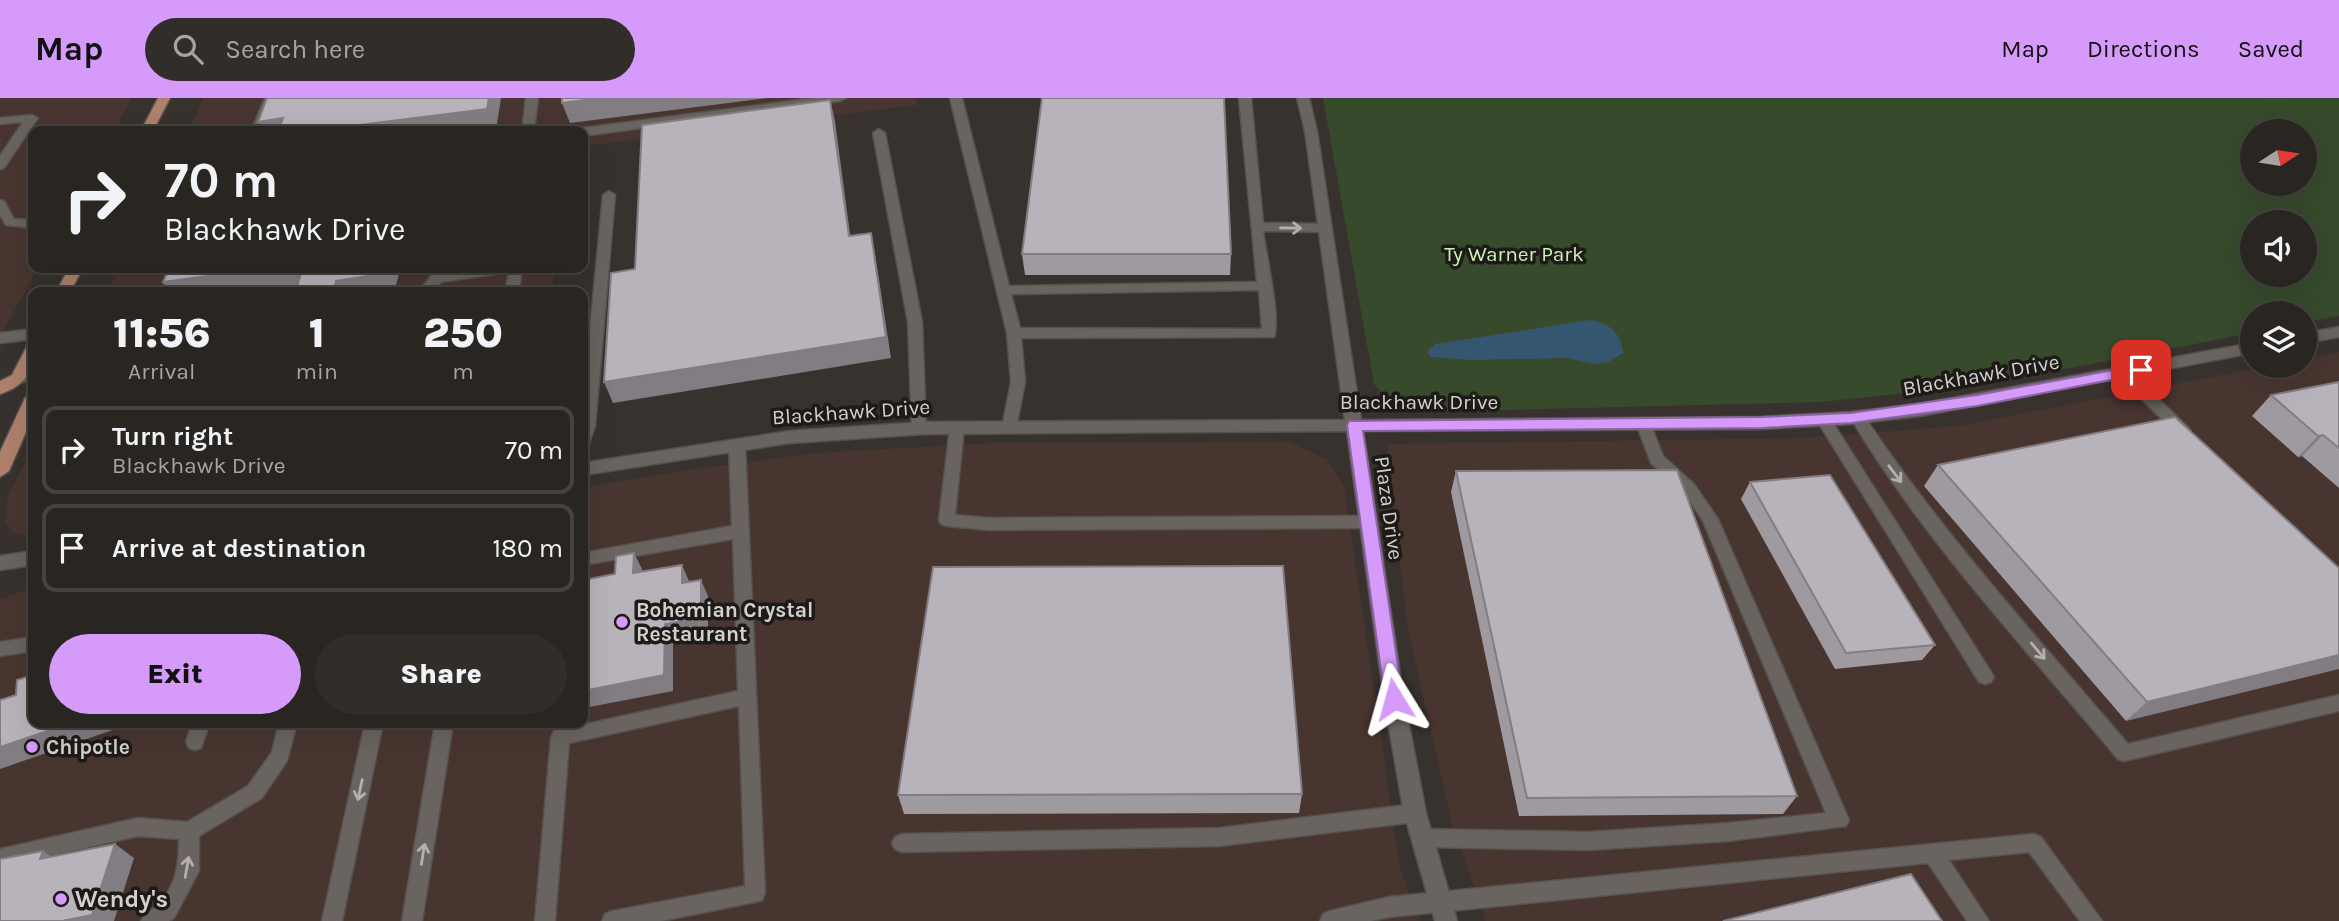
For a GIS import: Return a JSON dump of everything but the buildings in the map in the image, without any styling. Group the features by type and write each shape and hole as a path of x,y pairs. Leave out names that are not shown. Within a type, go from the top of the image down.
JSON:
{"main road":[{"path":"150,126 164,98"},
{"path":"0,388 26,376"},
{"path":"0,471 28,409"}],"street":[{"name":"Plaza Drive","path":"1303,98 1311,131 1326,228 1394,699 1415,813 1443,912"},
{"path":"2317,336 2339,332"},
{"name":"Blackhawk Drive","path":"588,468 790,437 919,429 1643,423 1857,417 1977,401 2240,350"},
{"path":"0,563 28,559"}],"lane":[{"path":"259,126 271,98"},
{"path":"529,126 532,98"},
{"path":"588,131 841,98"},
{"path":"956,98 1014,333 1017,382 1009,428"},
{"path":"1014,333 1269,334 1245,98"},
{"path":"0,121 32,118 0,165"},
{"path":"879,133 915,322 919,429"},
{"path":"588,426 609,195"},
{"path":"0,204 10,222 28,224"},
{"path":"1257,227 1326,228"},
{"path":"429,287 437,278 472,273"},
{"path":"1004,289 1264,286"},
{"path":"0,338 28,335"},
{"path":"2123,373 2196,444"},
{"path":"1857,417 1878,451 1945,539 2124,753 2339,703"},
{"path":"1823,419 1985,677"},
{"path":"1422,838 1588,841 1728,832 1839,820 1710,519 1689,488 1656,458 1643,423"},
{"path":"957,428 947,520 989,524 1368,522"},
{"path":"612,921 755,893 737,444"},
{"path":"588,558 741,531"},
{"path":"0,649 28,645"},
{"path":"545,921 560,737 747,696"},
{"path":"195,741 199,728"},
{"path":"0,858 138,827 189,831 254,792 280,755 287,728"},
{"path":"332,921 373,728"},
{"path":"412,921 443,728"},
{"path":"902,843 1220,837 1415,813"},
{"path":"151,921 167,911 189,871 189,831"},
{"path":"1330,921 1382,908 1443,912 2034,843 2092,921"},
{"path":"1933,853 1979,921"}],"shaded area":[{"path":"0,98 132,98 117,126 28,126 28,273 35,273 0,336"},
{"path":"204,98 916,98 917,105 588,145 588,126 190,126"},
{"path":"118,273 554,273 553,287 110,287"},
{"path":"2339,352 2339,921 1486,921 1452,824 1407,625 1387,444 1806,438 1958,426 2240,371 2240,378 2317,378 2317,357"},
{"path":"1290,442 1328,460 1344,486 1400,868 1420,921 0,921 0,599 28,589 28,728 588,728 588,486 816,453 993,443"},
{"path":"28,455 28,536 14,534 5,522 7,499"}],"green space":[{"name":"Ty Warner Park","path":"1323,98 2339,98 2339,316 2317,320 2317,301 2240,301 2240,335 1981,385 1821,402 1422,412 1391,404 1374,384"}],"water":[{"path":"1590,320 1613,330 1620,340 1623,353 1608,362 1595,364 1566,358 1473,360 1431,357 1427,352 1435,344"}],"place":[{"name":"Bohemian Crystal Restaurant","path":"622,622"},
{"name":"Chipotle","path":"32,747"},
{"name":"Wendy's","path":"61,899"}],"route":[{"path":"1394,699 1354,425 1761,423 1851,418 1977,401 2141,370"}]}
